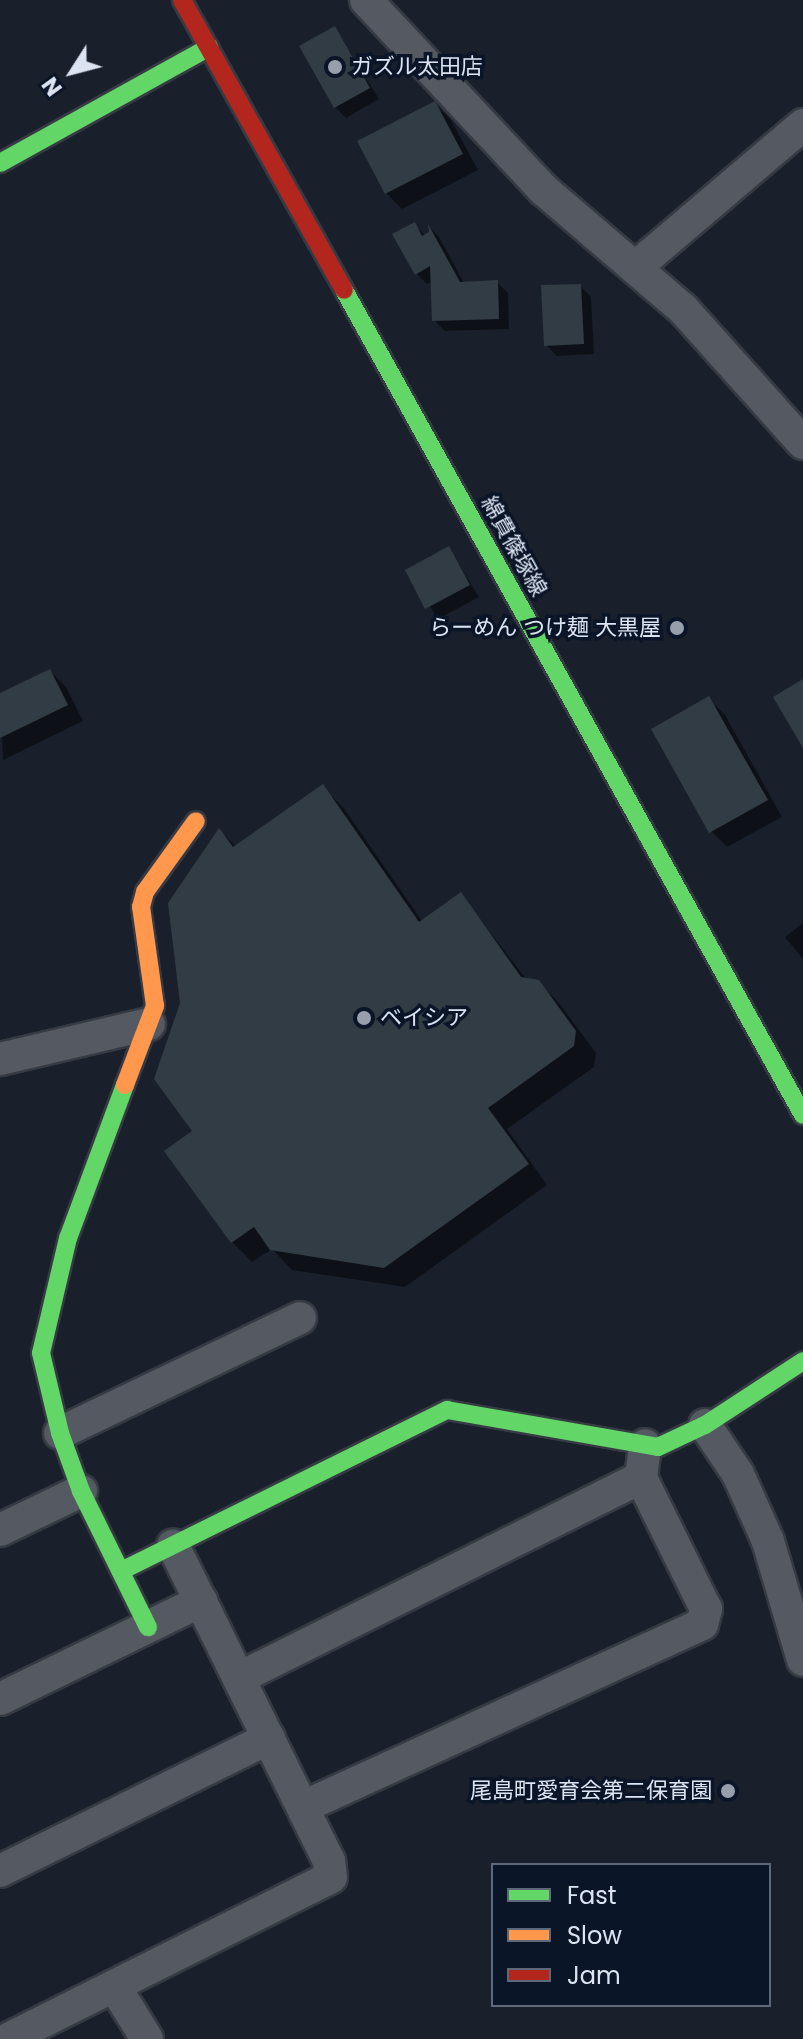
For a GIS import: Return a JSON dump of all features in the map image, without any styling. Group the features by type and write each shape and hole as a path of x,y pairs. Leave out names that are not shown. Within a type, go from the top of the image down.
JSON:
{"street":[{"name":"綿貫篠塚線","path":"182,0 803,1115"},
{"path":"366,0 544,190 636,267 724,351 803,443"},
{"path":"0,163 209,47"},
{"path":"636,267 803,125"},
{"path":"148,1627 81,1491 60,1433 41,1353 68,1238 155,1006 141,907 155,875 196,821"},
{"path":"0,1059 149,1024"},
{"path":"60,1433 300,1318"},
{"path":"121,1571 447,1410 645,1445 667,1445 705,1425 803,1361"},
{"path":"705,1425 738,1474 768,1541 803,1660"},
{"path":"303,1807 702,1624 706,1609 641,1478 645,1445"},
{"path":"239,1678 641,1478"},
{"path":"0,1530 81,1491"},
{"path":"8,2039 326,1883 333,1871 173,1546"},
{"path":"0,1699 201,1601"},
{"path":"0,1871 269,1738"},
{"path":"115,1987 147,2039"}],"building":[{"path":"335,26 370,88 334,108 299,46"},
{"path":"435,101 463,154 385,194 357,141"},
{"path":"415,222 422,236 429,232 428,224 460,282 498,280 499,319 432,321 430,266 415,275 392,234"},
{"path":"581,284 584,344 544,346 541,285"},
{"path":"449,546 470,585 425,609 405,570"},
{"path":"50,669 68,705 0,738 0,693"},
{"path":"803,679 803,748 773,697"},
{"path":"709,696 768,800 709,833 651,729"},
{"name":"ベイシア","path":"323,784 419,922 461,892 521,977 539,980 576,1031 574,1046 488,1108 529,1164 384,1268 270,1250 254,1227 231,1243 164,1151 192,1131 154,1079 180,1003 168,903 219,828 233,847"}],"traffic: fast":[{"path":"0,163 209,47"},
{"path":"344,290 803,1115"},
{"path":"125,1085 68,1238 41,1353 60,1433 81,1491 148,1627"},
{"path":"121,1571 447,1410 658,1447 705,1425 803,1361"}],"traffic: slow":[{"path":"125,1085 155,1006 141,907 145,892 196,821"}],"traffic: jam":[{"path":"182,0 344,290"}],"place":[{"name":"ガズル太田店","path":"335,67"},
{"name":"らーめん つけ麺 大黒屋","path":"677,628"},
{"name":"ベイシア","path":"364,1018"},
{"name":"尾島町愛育会第二保育園","path":"728,1791"}]}
